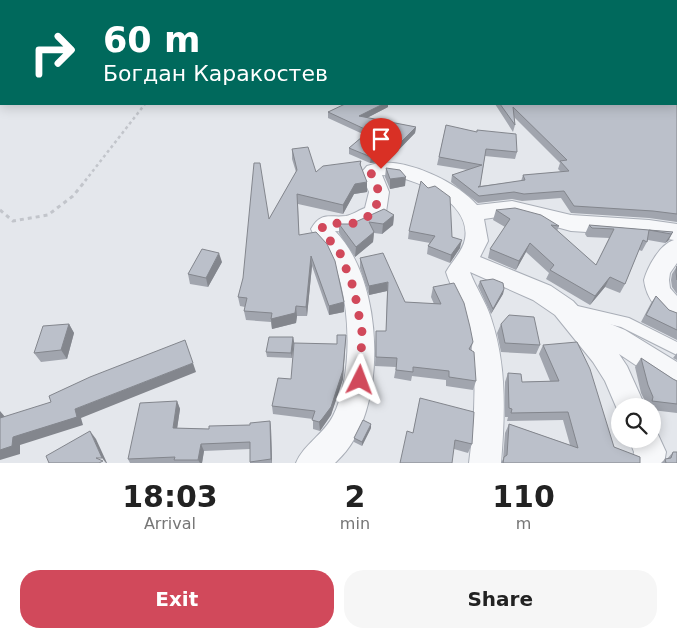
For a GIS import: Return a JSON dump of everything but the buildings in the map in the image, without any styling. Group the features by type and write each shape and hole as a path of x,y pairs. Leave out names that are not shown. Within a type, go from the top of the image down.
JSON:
{"street":[{"path":"312,463 333,445 349,414 360,380 362,332 354,289 340,253 324,233 323,226 330,223 350,224 375,212 379,192 371,173 377,169 416,175 436,183 451,192 472,213 477,236 475,247 458,272 479,319 488,362 489,431 485,463"},
{"path":"472,213 512,208 564,222 649,228 677,232"},
{"path":"677,246 661,266 656,285 660,296 677,312"},
{"path":"467,261 542,293 568,314 617,374 627,398"},
{"path":"568,314 616,338 677,377"},
{"path":"648,448 650,452 648,463"}],"lane":[{"path":"568,314 624,322 677,349"}],"path":[{"path":"0,210 13,221 48,215 61,206 73,196 144,105"}],"route":[{"path":"360,380 362,332 354,289 340,253 322,231 322,228 330,223 350,224 375,212 380,196 371,173 381,169"}]}
